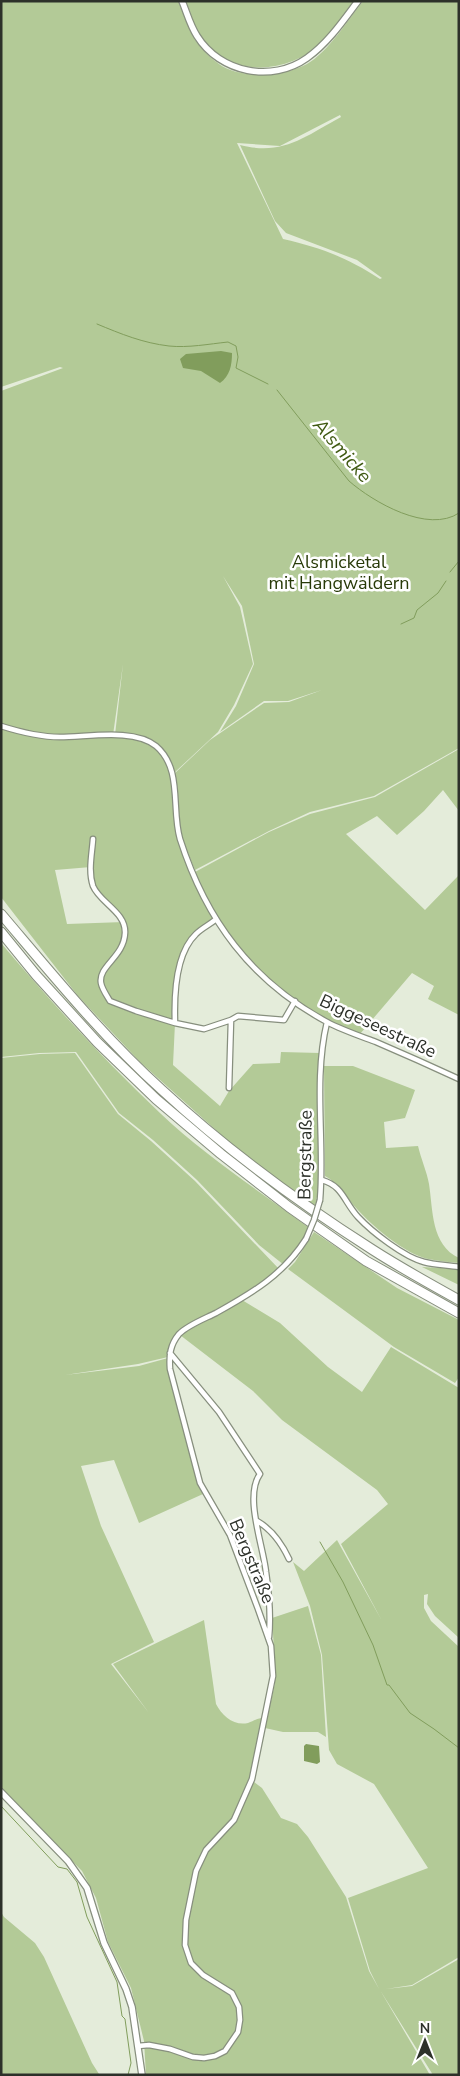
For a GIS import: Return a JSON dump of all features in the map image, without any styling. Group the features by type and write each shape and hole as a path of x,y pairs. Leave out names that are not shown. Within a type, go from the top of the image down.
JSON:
{"highway":[{"path":"1,914 75,1002 162,1090 235,1152 302,1202 375,1251 459,1300"},
{"path":"1,932 36,975 97,1042 156,1099 221,1154 289,1207 366,1261 459,1313"}],"street":[{"path":"182,1 197,37 215,57 241,69 263,72 286,68 307,58 328,39 358,1"},
{"name":"Biggeseestraße","path":"1,726 40,736 114,735 145,739 156,746 165,756 173,774 180,837 216,920 232,944 258,972 294,1001 327,1022 459,1079"},
{"path":"93,839 91,874 93,884 96,892 124,922 126,931 123,947 101,975 101,984 110,1001 175,1023 204,1029 238,1016 284,1020 294,1001"},
{"path":"175,1023 174,1009 181,960 196,934 216,920"},
{"path":"229,1088 231,1020"},
{"name":"Bergstraße","path":"138,2046 149,2045 170,2049 193,2058 204,2058 215,2056 225,2051 238,2032 240,2020 239,2007 232,1993 224,1986 203,1975 191,1963 185,1944 186,1920 196,1871 206,1850 234,1820 254,1770 274,1676 273,1657 269,1638 230,1535 200,1484 170,1369 170,1352 171,1346 181,1332 264,1284 292,1260 306,1239 320,1200 322,1180 320,1063 327,1022"},
{"path":"322,1180 336,1186 358,1217 379,1235 408,1254 423,1262 459,1267"},
{"path":"170,1352 219,1412 260,1474 256,1480 254,1493 269,1592 269,1638"},
{"path":"257,1521 264,1524 284,1547 289,1558"},
{"path":"1,1792 68,1861 83,1881 104,1943 126,1989 132,2007 142,2075"}],"green space":[{"name":"Alsmicketal mit Hangwäldern","path":"1,1 178,1 195,40 212,59 228,69 251,74 263,74 298,68 315,59 337,35 363,1 459,1 459,748 374,796 310,812 195,870 181,836 174,774 210,740 264,703 289,702 322,690 288,701 264,701 220,732 236,706 254,664 242,606 223,576 240,607 253,664 234,705 218,732 174,773 169,762 158,748 144,740 115,735 123,664 113,735 60,736 40,734 1,724 1,391 63,368 60,367 1,387","holes":["340,115 341,117 293,143 281,146 269,148 240,145 275,221 286,233 357,260 382,278 380,279 333,254 283,239 237,143 280,146"]},
{"path":"186,1 354,1 321,43 309,52 296,60 281,65 251,67 236,64 222,58 205,43 198,32"},
{"path":"1,727 42,737 119,736 144,741 157,747 165,757 170,769 179,838 213,918 212,922 196,933 180,960 174,1022 109,1001 175,1023 173,1065 220,1106 229,1091 253,1064 280,1063 281,1052 320,1053 320,1180 315,1208 237,1149 140,1062 78,996 1,897","holes":["91,867 94,884 103,898 124,922 67,924 55,870"]},
{"path":"459,749 459,811 443,790 424,811 397,835 377,816 346,834 425,910 459,875 459,1015 428,999 434,986 412,973 360,1034 325,1019 295,1000 258,971 216,920 195,872 269,832 310,814 375,797"},
{"path":"1,943 78,1030 160,1113 213,1158 308,1227 302,1242 284,1265 259,1245 197,1180 153,1140 119,1113 76,1052 1,1057"},
{"path":"75,1053 118,1114 195,1181 279,1269 240,1298 180,1331 168,1357 138,1364 65,1375 139,1366 168,1358 198,1484 203,1494 139,1523 114,1460 81,1466 101,1526 154,1642 111,1664 149,1713 113,1664 204,1620 216,1704 225,1716 238,1723 248,1723 263,1718 251,1773 233,1819 235,1822 254,1782 262,1788 281,1818 297,1824 308,1837 346,1897 369,1971 379,1989 370,1971 348,1898 428,1868 374,1784 337,1764 329,1750 322,1655 310,1606 293,1562 304,1571 337,1540 382,1621 341,1544 388,1504 377,1490 282,1420 253,1391 180,1335 242,1300 280,1323 328,1367 362,1392 391,1347 459,1388 459,1638 435,1616 427,1604 428,1594 424,1595 424,1608 431,1621 459,1647 459,1957 412,1985 386,1989 412,1986 459,1959 459,2075 433,2075 380,1990 430,2075 146,2075 144,2041 131,1988 108,1942 96,1898 82,1871 1,1787 1,1058"},
{"path":"324,1066 353,1066 415,1090 405,1118 384,1122 386,1148 418,1146 428,1179 438,1236 443,1245 459,1258 459,1263 428,1259 399,1245 371,1223 338,1186 325,1176"},
{"path":"314,1232 397,1288 459,1320 459,1377 455,1383 394,1347 288,1269 295,1262"},
{"path":"422,1267 459,1269 459,1285"},
{"path":"308,1606 321,1655 326,1737 318,1732 283,1732 265,1728 275,1683 272,1618"},
{"path":"1,1912 4,1917 35,1943 44,1957 92,2063 99,2074 1,2075"}],"shaded area":[{"path":"221,351 232,353 232,357 228,374 220,383 201,371 183,368 180,359 186,354"},
{"path":"306,1744 319,1746 320,1762 317,1764 304,1761 304,1746"}],"waterway":[{"name":"Alsmicke","path":"97,324 123,335 159,345 191,346 228,342 236,346 238,357 236,368 268,384"},
{"name":"Alsmicke","path":"277,390 349,481 372,498 401,513 417,518 446,519 459,513"},
{"path":"450,572 459,561"},
{"path":"401,624 414,618 417,610 438,593 446,581"},
{"path":"320,1542 343,1582 373,1645 387,1685 389,1685 410,1713 459,1748"},
{"path":"1,1806 58,1867 67,1869 77,1882 87,1917 117,1982 122,2016 125,2019 131,2063 128,2075"}]}
